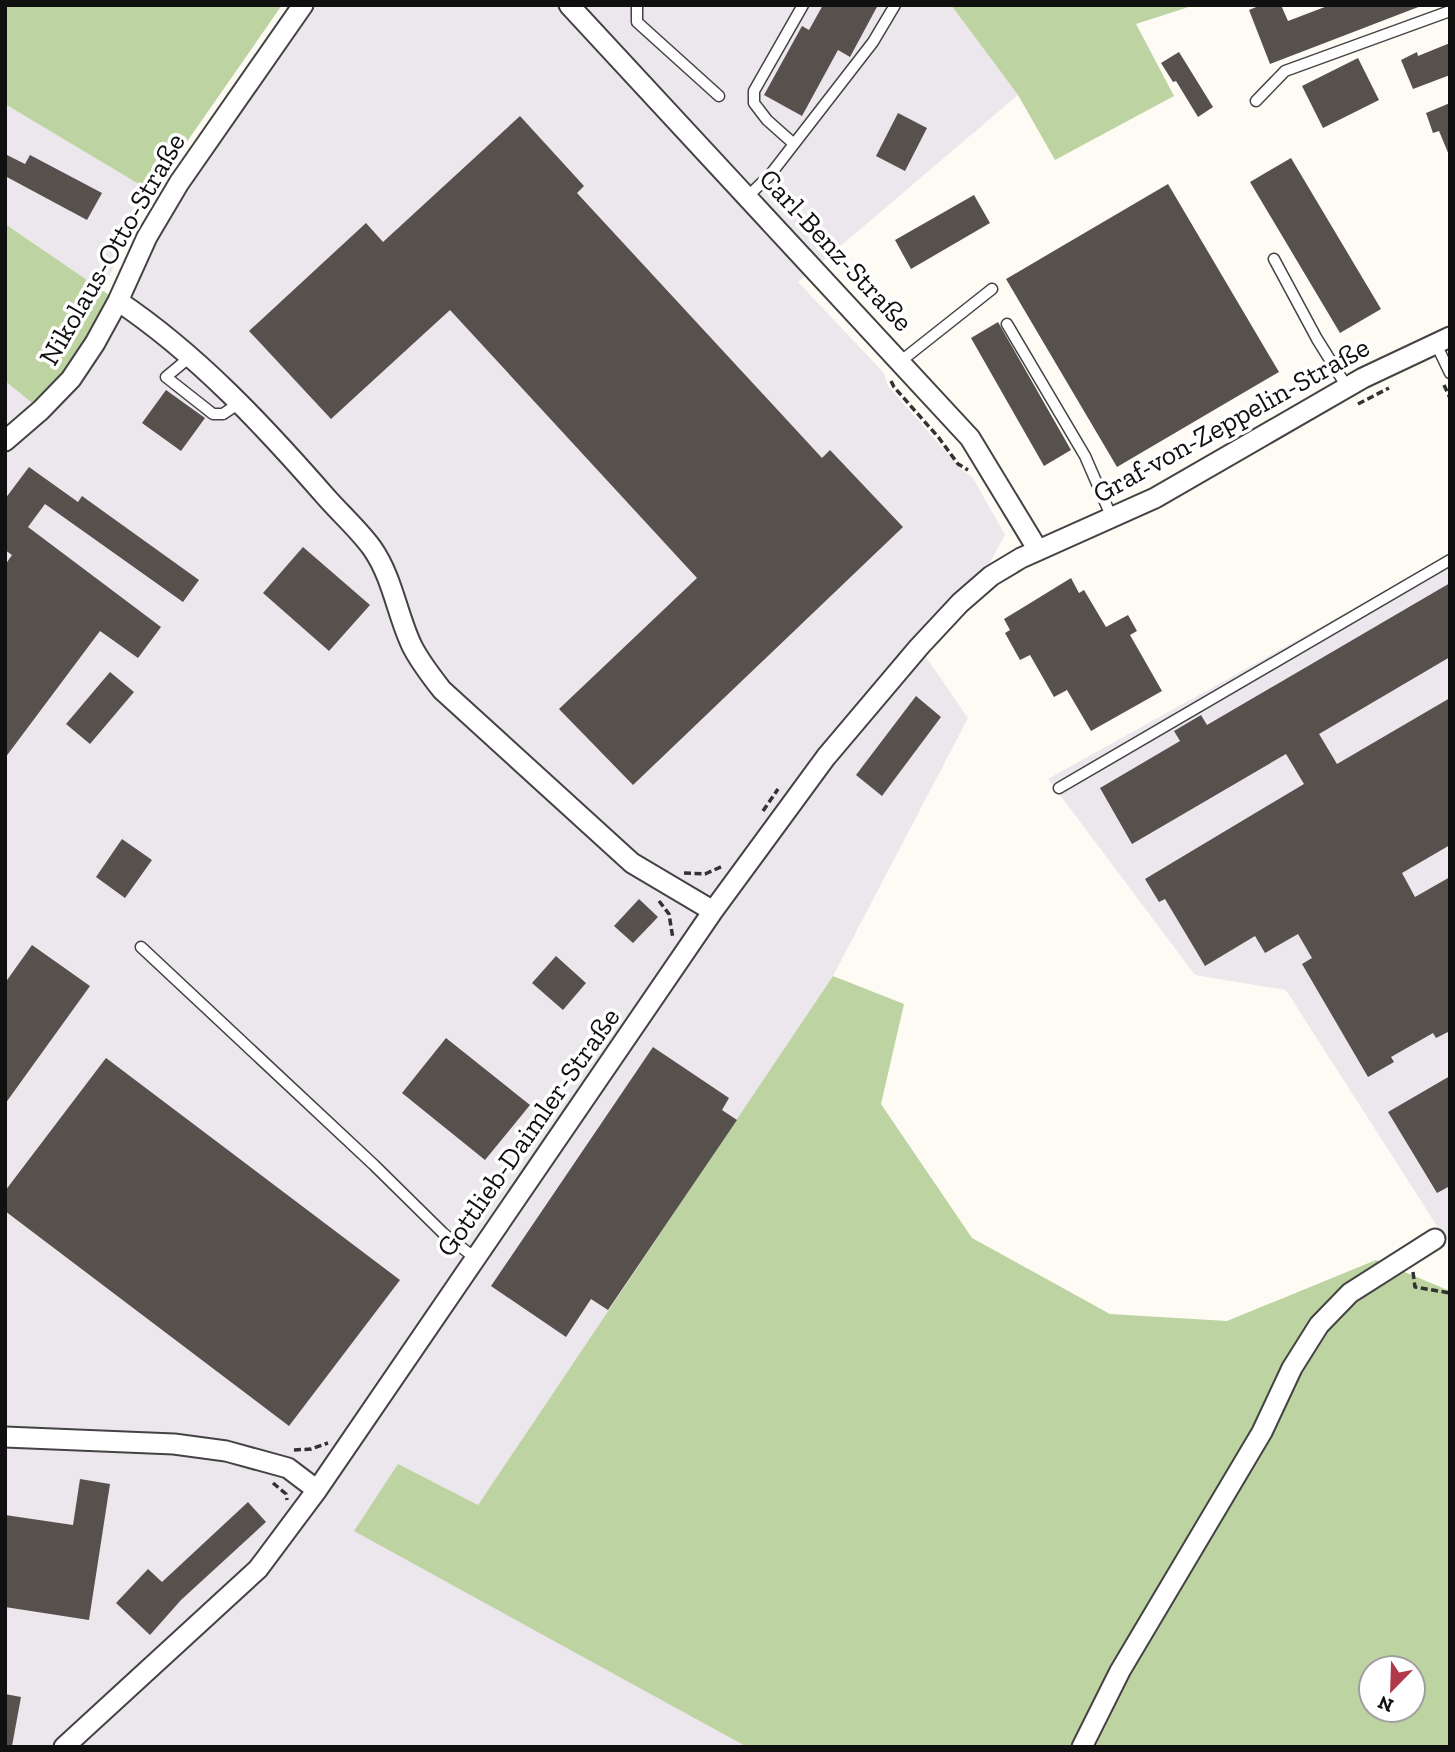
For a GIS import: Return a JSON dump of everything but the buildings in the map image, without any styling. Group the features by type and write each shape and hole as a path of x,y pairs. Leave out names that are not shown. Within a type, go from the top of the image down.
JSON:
{"street":[{"name":"Nikolaus-Otto-Straße","path":"5,441 71,379 95,343 118,301 147,237 179,183 303,5"},
{"name":"Carl-Benz-Straße","path":"569,5 970,438 1038,551"},
{"path":"118,301 155,326 190,357 306,474 372,548 389,580 412,645 424,667 442,690 632,863 713,911"},
{"name":"Graf-von-Zeppelin-Straße","path":"1038,551 1155,498 1347,387 1443,340"},
{"name":"Gottlieb-Daimler-Straße","path":"64,1747 258,1569 317,1490 713,911 826,757 960,603 991,576 1038,551"},
{"path":"1082,1747 1120,1671 1262,1432 1292,1367 1319,1325 1350,1293 1435,1239"},
{"path":"5,1437 174,1444 226,1451 288,1468 317,1490"}],"lane":[{"path":"637,5 637,22 719,96"},
{"path":"794,144 767,120 754,103 754,91 803,5"},
{"path":"748,196 770,175 873,42 895,5"},
{"path":"1256,101 1285,71 1450,11"},
{"path":"1274,259 1317,339 1347,387"},
{"path":"901,361 992,289"},
{"path":"1007,324 1085,456 1112,518"},
{"path":"1443,340 1450,373"},
{"path":"190,357 166,377 213,414 223,414 238,404"},
{"path":"1059,788 1450,560"},
{"path":"141,947 443,1233 475,1258"}],"path":[{"path":"1411,1255 1415,1287 1450,1293"}],"shaded area":[{"path":"304,5 951,5 1018,95 798,282 884,373 888,386 961,469 973,478 1005,535 974,591 919,647 968,718 833,976 478,1505 354,1530 747,1747 5,1747 5,381 41,410 209,139"},
{"path":"5,104 152,192 102,290 5,224"},
{"path":"1450,555 1450,1238 1446,1240 1286,990 1195,975 1048,779"}],"green space":[{"path":"5,5 282,5 152,192 5,104"},
{"path":"951,5 1195,5 1136,24 1174,96 1055,160 1018,95"},
{"path":"5,224 118,301 41,410 5,381"},
{"path":"833,976 904,1004 881,1104 972,1238 1110,1314 1227,1321 1376,1260 1450,1291 1450,1747 747,1747 354,1531 398,1464 478,1505"}]}
